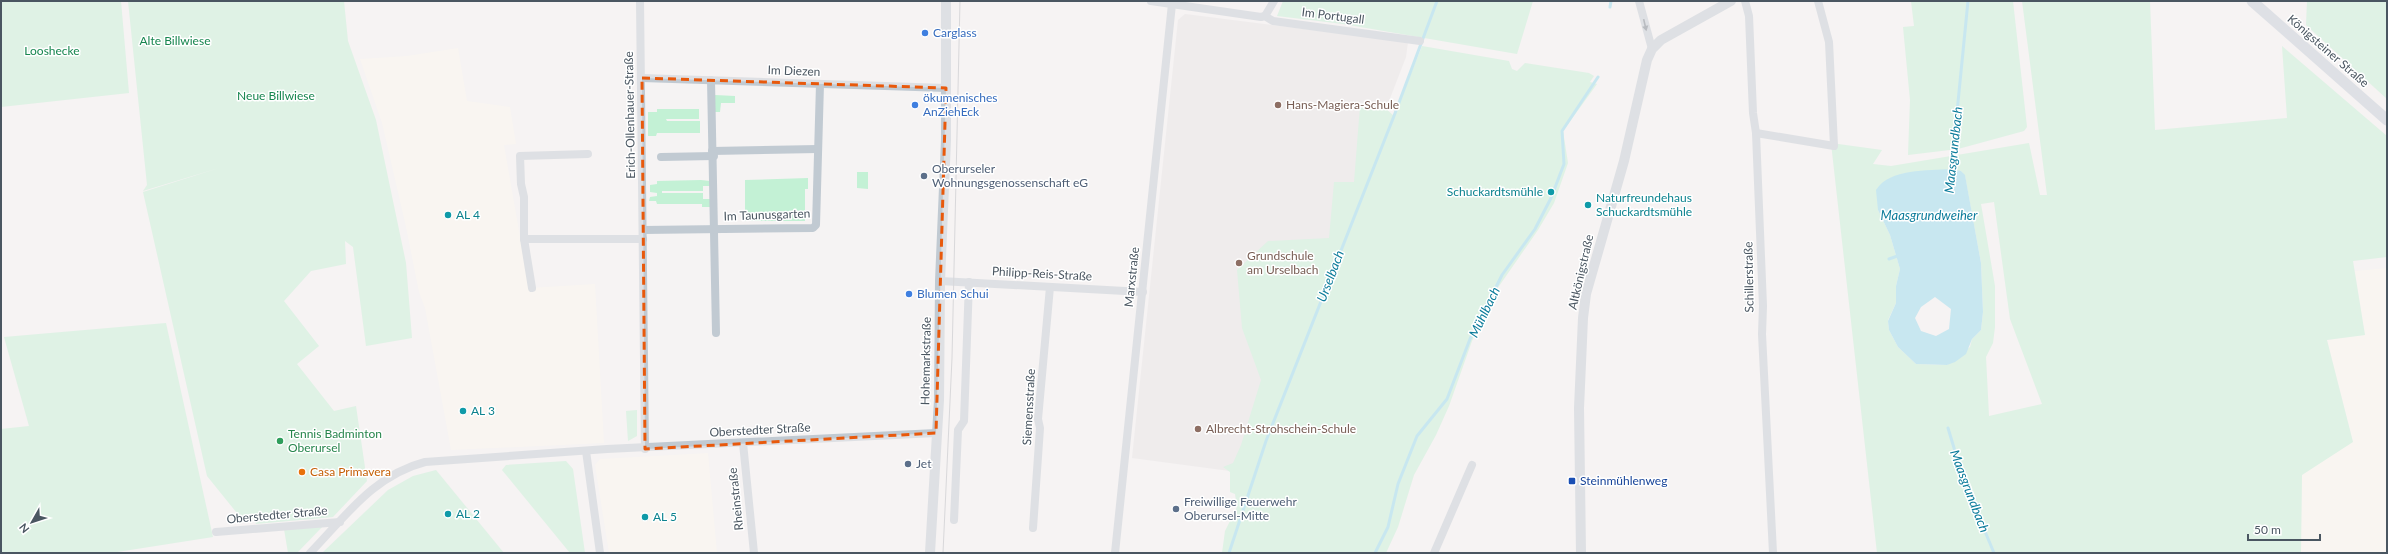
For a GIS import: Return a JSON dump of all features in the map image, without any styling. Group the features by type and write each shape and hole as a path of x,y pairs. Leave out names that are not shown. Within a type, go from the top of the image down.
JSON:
{"main road":[{"name":"Königsteiner Straße","path":"2252,1 2387,120"}],"street":[{"name":"Erich-Ollenhauer-Straße","path":"640,1 646,449"},
{"name":"Hohemarkstraße","path":"930,553 939,400 940,281 946,88 946,1"},
{"name":"Im Portugall","path":"1151,1 1256,17 1265,16 1273,21 1420,41"},
{"path":"1265,16 1274,1"},
{"path":"1639,1 1652,49 1671,34 1731,1"},
{"name":"Schillerstraße","path":"1745,1 1749,16 1753,113 1756,133 1763,306 1762,334 1773,553"},
{"path":"1756,133 1834,146 1829,42 1818,1"},
{"name":"Marxstraße","path":"1115,553 1172,4"},
{"name":"Altkönigstraße","path":"1581,553 1579,408 1586,294 1624,161 1647,60 1652,49"},
{"name":"Im Diezen","path":"642,78 946,88"},
{"name":"Im Taunusgarten","path":"711,80 716,333"},
{"name":"Im Taunusgarten","path":"714,229 813,228 816,225 820,84"},
{"path":"661,157 713,153 818,149"},
{"path":"532,288 524,239 524,197 521,184 520,156 588,154"},
{"path":"643,230 714,229"},
{"path":"524,239 644,239"},
{"name":"Philipp-Reis-Straße","path":"940,281 1143,292"},
{"path":"954,520 958,430 964,421 969,282"},
{"name":"Siemensstraße","path":"1033,528 1040,428 1038,419 1050,286"},
{"name":"Oberstedter Straße","path":"310,553 376,484 395,472 409,466 444,459 936,433"},
{"name":"Rheinstraße","path":"743,443 754,553"},
{"path":"586,451 600,553"},
{"path":"1434,553 1472,465"},
{"name":"Oberstedter Straße","path":"216,532 340,522"}],"highlighted area":[{"path":"642,78 946,88 936,433 645,449"}],"shaded area":[{"path":"1185,14 1408,42 1406,57 1245,473 1132,458 1178,20"},
{"path":"458,48 467,101 510,107 516,144 504,145 529,288 595,284 604,443 451,450 425,308 419,292 406,227 382,123 360,59 407,56"},
{"path":"2387,268 2387,553 2301,553 2302,475 2353,441 2327,340 2365,335 2355,271"},
{"path":"708,453 717,553 609,553 595,465 600,459"}],"green space":[{"name":"Looshecke","path":"1,1 121,1 129,93 1,107"},
{"path":"128,1 344,1 348,41 376,120 406,263 412,338 366,346 353,247 345,241 346,264 311,271 284,301 319,346 297,364 334,411 356,406 367,481 333,517 256,524 252,517 245,523 207,476 143,192 219,168 143,191 147,185"},
{"path":"1283,1 1533,1 1517,54 1343,24 1277,16"},
{"path":"1911,1 2013,1 2027,127 2024,131 1958,149 1908,155 1910,100 1903,27 1914,26"},
{"path":"2022,1 2150,1 2155,130 2287,118 2282,46 2387,136 2387,257 2353,261 2365,335 2327,340 2353,442 2302,475 2301,553 1877,553 1831,143 1882,150 1873,164 1891,166 2029,143 2040,195 2047,195","holes":["1951,170 1961,171 1965,176 1981,263 1983,312 1981,330 1972,339 1970,347 1947,365 1916,364 1898,347 1889,330 1888,320 1896,303 1896,286 1900,269 1890,235 1878,210 1901,174","1994,202 2010,319 2042,404 1989,416 1986,357 1993,343 1995,327 1995,286 1981,204"]},
{"path":"2307,1 2387,1 2387,99 2306,25"},
{"path":"1422,46 1509,61 1512,69 1517,71 1525,63 1589,73 1594,76 1590,82 1597,84 1563,131 1568,163 1554,203 1538,230 1497,289 1472,341 1449,406 1436,435 1414,475 1398,527 1386,553 1222,553 1225,531 1237,507 1235,494 1230,492 1230,472 1223,467 1233,463 1241,445 1261,380 1242,328 1237,270 1268,241 1329,238 1334,182 1354,182 1360,106 1384,107 1394,116"},
{"path":"715,95 735,96 735,103 721,103 720,112 715,112"},
{"path":"657,109 699,109 699,119 666,119 667,121 700,121 700,133 657,133 656,136 648,136 648,112 657,112"},
{"path":"857,172 868,172 868,189 857,188"},
{"path":"808,178 808,189 805,189 805,221 745,221 745,180"},
{"path":"657,181 710,181 710,186 703,186 703,191 662,191 662,193 703,193 703,199 710,199 710,207 702,207 702,204 657,204 656,201 649,201 650,197 657,196 657,193 650,192 650,185 657,184"},
{"path":"166,323 213,537 111,553 1,553 1,429 29,426 4,337"},
{"path":"637,410 637,436 628,441 626,411"},
{"path":"566,461 573,469 585,553 570,553 502,470 506,465"},
{"path":"436,470 504,553 322,553 388,490 413,476"},
{"path":"324,525 297,553 288,553 284,529"}],"water":[{"name":"Maasgrundweiher","path":"1951,169 1961,171 1965,175 1981,263 1983,312 1981,330 1972,339 1966,354 1955,362 1947,365 1916,364 1898,347 1889,330 1888,321 1896,303 1896,286 1900,269 1890,235 1878,210 1876,190 1882,183 1900,174","holes":["1935,297 1951,309 1949,329 1936,336 1921,331 1915,318 1921,307"]}],"waterway":[{"name":"Urselbach","path":"1229,553 1266,441 1394,116 1437,1"},
{"name":"Mühlbach","path":"1610,7 1611,1"},
{"name":"Maasgrundbach","path":"1951,173 1968,1"},
{"name":"Mühlbach","path":"1375,553 1388,527 1398,484 1417,436 1447,399 1470,339 1502,275 1535,229 1551,198 1564,164 1562,131 1598,77"},
{"path":"1889,259 1900,255"},
{"name":"Maasgrundbach","path":"1948,428 1964,481 1994,553"}],"tram line":[{"path":"943,553 952,358 960,1"}],"place":[{"name":"Carglass","path":"925,33"},
{"name":"ökumenisches AnZiehEck","path":"915,105"},
{"name":"Hans-Magiera-Schule","path":"1278,105"},
{"name":"Oberurseler Wohnungsgenossenschaft eG","path":"924,176"},
{"name":"Schuckardtsmühle","path":"1551,192"},
{"name":"Naturfreundehaus Schuckardtsmühle","path":"1588,205"},
{"name":"AL 4","path":"448,215"},
{"name":"Grundschule am Urselbach","path":"1239,263"},
{"name":"Blumen Schui","path":"909,294"},
{"name":"AL 3","path":"463,411"},
{"name":"Albrecht-Strohschein-Schule","path":"1198,429"},
{"name":"Tennis Badminton Oberursel","path":"280,441"},
{"name":"Jet","path":"908,464"},
{"name":"Casa Primavera","path":"302,472"},
{"name":"Steinmühlenweg","path":"1572,481"},
{"name":"Freiwillige Feuerwehr Oberursel-Mitte","path":"1176,509"},
{"name":"AL 2","path":"448,514"},
{"name":"AL 5","path":"645,517"}],"park label":[{"name":"Alte Billwiese","path":"175,41"},
{"name":"Neue Billwiese","path":"276,96"}]}
